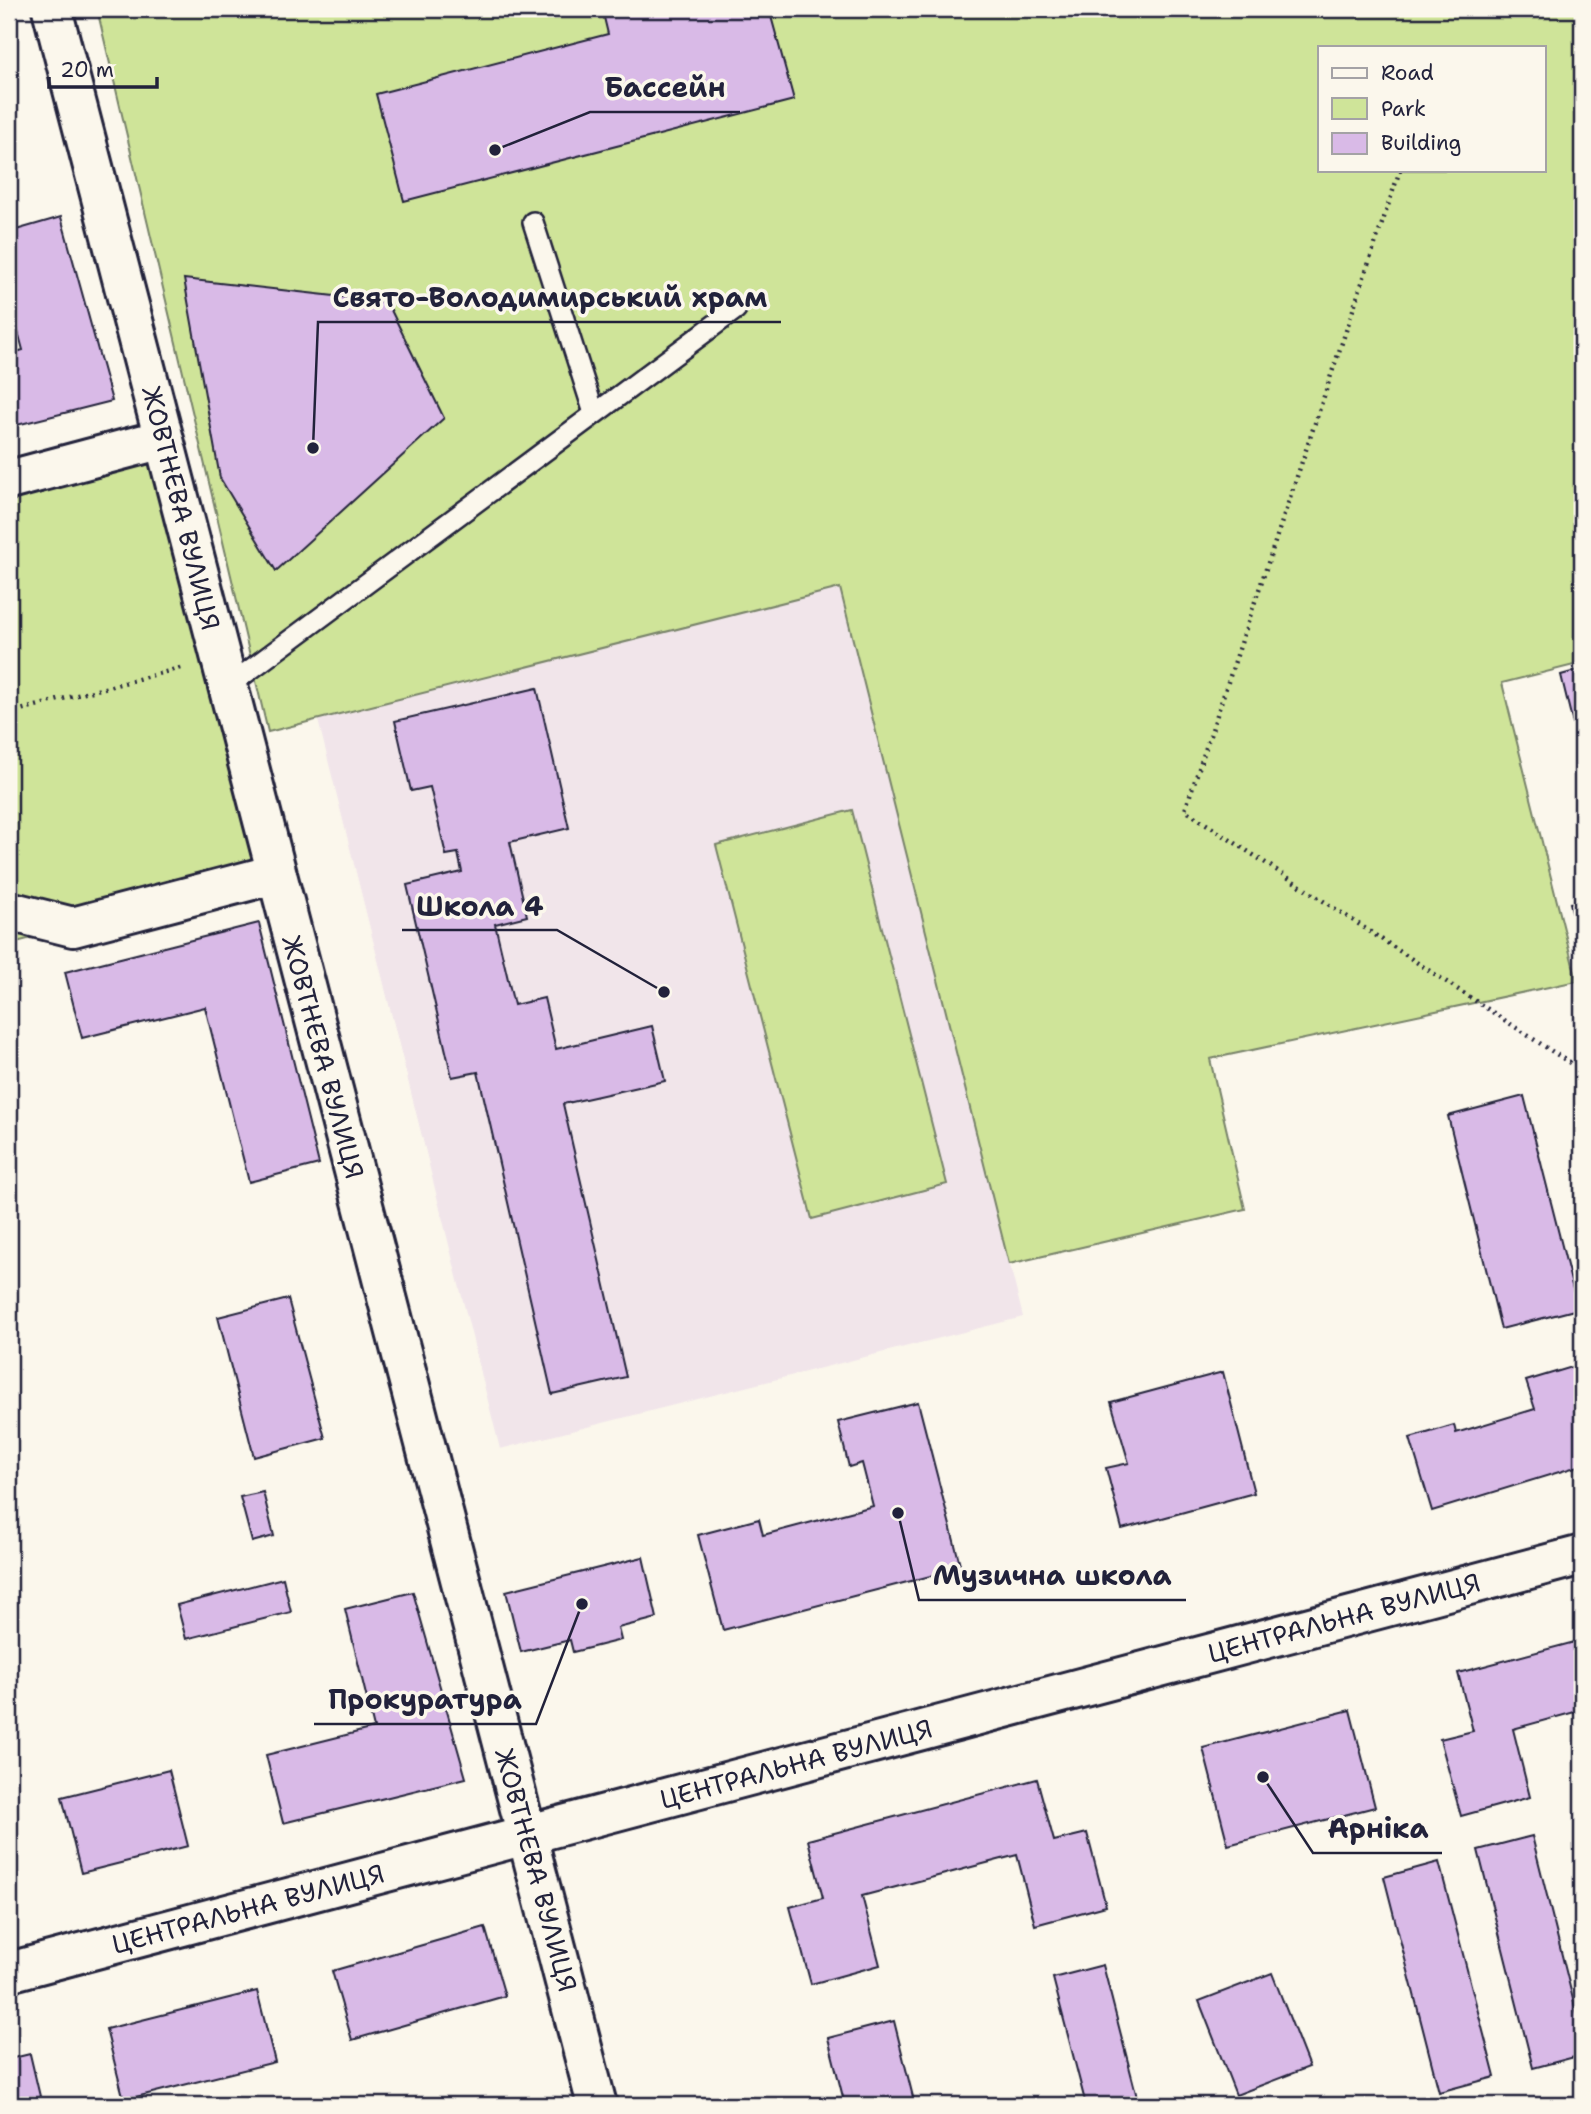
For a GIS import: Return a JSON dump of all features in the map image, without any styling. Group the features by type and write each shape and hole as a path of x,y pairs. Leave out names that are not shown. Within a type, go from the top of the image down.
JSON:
{"street":[{"name":"ЖОВТНЕВА ВУЛИЦЯ","path":"52,9 597,2105"},
{"path":"9,480 163,439"},
{"path":"9,911 73,927 275,874"},
{"name":"ЦЕНТРАЛЬНА ВУЛИЦЯ","path":"9,1972 1582,1555"}],"lane":[{"path":"533,222 594,413"},
{"path":"223,673 594,413 736,309"}],"path":[{"path":"1399,172 1185,810 1582,1072"},
{"path":"9,713 223,673"}],"shaded area":[{"path":"840,588 1023,1317 500,1449 318,720"}],"green space":[{"path":"97,9 1582,9 1582,663 1502,683 1577,981 1210,1059 1245,1209 1009,1264 840,588 268,732"},
{"path":"163,439 275,874 9,944 9,480"},
{"path":"852,810 947,1184 812,1219 716,845"}],"building":[{"path":"602,9 769,9 794,100 404,201 376,94 608,34"},
{"path":"61,217 112,401 9,427 9,354 23,350 9,298 9,232"},
{"path":"184,279 387,302 444,418 276,571 220,478"},
{"path":"1582,669 1582,761 1561,675"},
{"path":"537,688 569,828 510,842 527,916 495,924 514,1005 544,998 556,1049 652,1026 665,1081 563,1104 626,1377 552,1394 478,1072 452,1077 407,885 462,872 458,853 446,855 430,787 411,791 395,721"},
{"path":"1582,900 1582,952 1570,903"},
{"path":"259,923 319,1164 249,1182 205,1007 82,1038 65,972"},
{"path":"1524,1096 1578,1309 1501,1329 1448,1116"},
{"path":"288,1299 325,1438 254,1457 218,1317"},
{"path":"1582,1364 1582,1465 1432,1511 1410,1438 1454,1425 1456,1433 1535,1409 1526,1381"},
{"path":"1223,1372 1254,1493 1122,1529 1106,1468 1129,1463 1111,1402"},
{"path":"918,1402 961,1568 723,1630 698,1535 759,1519 763,1535 873,1506 862,1463 849,1467 838,1422"},
{"path":"263,1492 274,1536 252,1542 240,1497"},
{"path":"643,1557 657,1618 618,1628 621,1640 573,1652 570,1640 521,1652 506,1591"},
{"path":"283,1578 291,1612 186,1639 177,1605"},
{"path":"413,1592 466,1778 283,1823 266,1755 374,1728 345,1609"},
{"path":"1582,1640 1582,1710 1513,1729 1530,1797 1461,1816 1440,1739 1473,1731 1458,1673"},
{"path":"1350,1710 1375,1807 1228,1845 1203,1748"},
{"path":"169,1770 188,1846 81,1873 62,1797"},
{"path":"1037,1779 1054,1841 1087,1833 1106,1906 1035,1925 1017,1855 862,1896 880,1965 811,1984 790,1907 823,1898 808,1840"},
{"path":"1532,1836 1582,2035 1582,2055 1533,2068 1478,1850"},
{"path":"1439,1862 1495,2077 1439,2092 1384,1877"},
{"path":"485,1927 505,1996 352,2040 332,1971"},
{"path":"1103,1965 1139,2105 1086,2105 1053,1978"},
{"path":"1272,1973 1309,2067 1236,2095 1199,2001"},
{"path":"257,1991 275,2062 124,2100 106,2029"},
{"path":"894,2021 915,2105 845,2105 828,2038"},
{"path":"30,2054 42,2105 9,2105 9,2059"}],"place":[{"name":"Бассейн","path":"495,150"},
{"name":"Свято-Володимирський храм","path":"313,448"},
{"name":"Школа 4","path":"664,992"},
{"name":"Музична школа","path":"898,1513"},
{"name":"Прокуратура","path":"582,1604"},
{"name":"Арніка","path":"1263,1777"}]}
